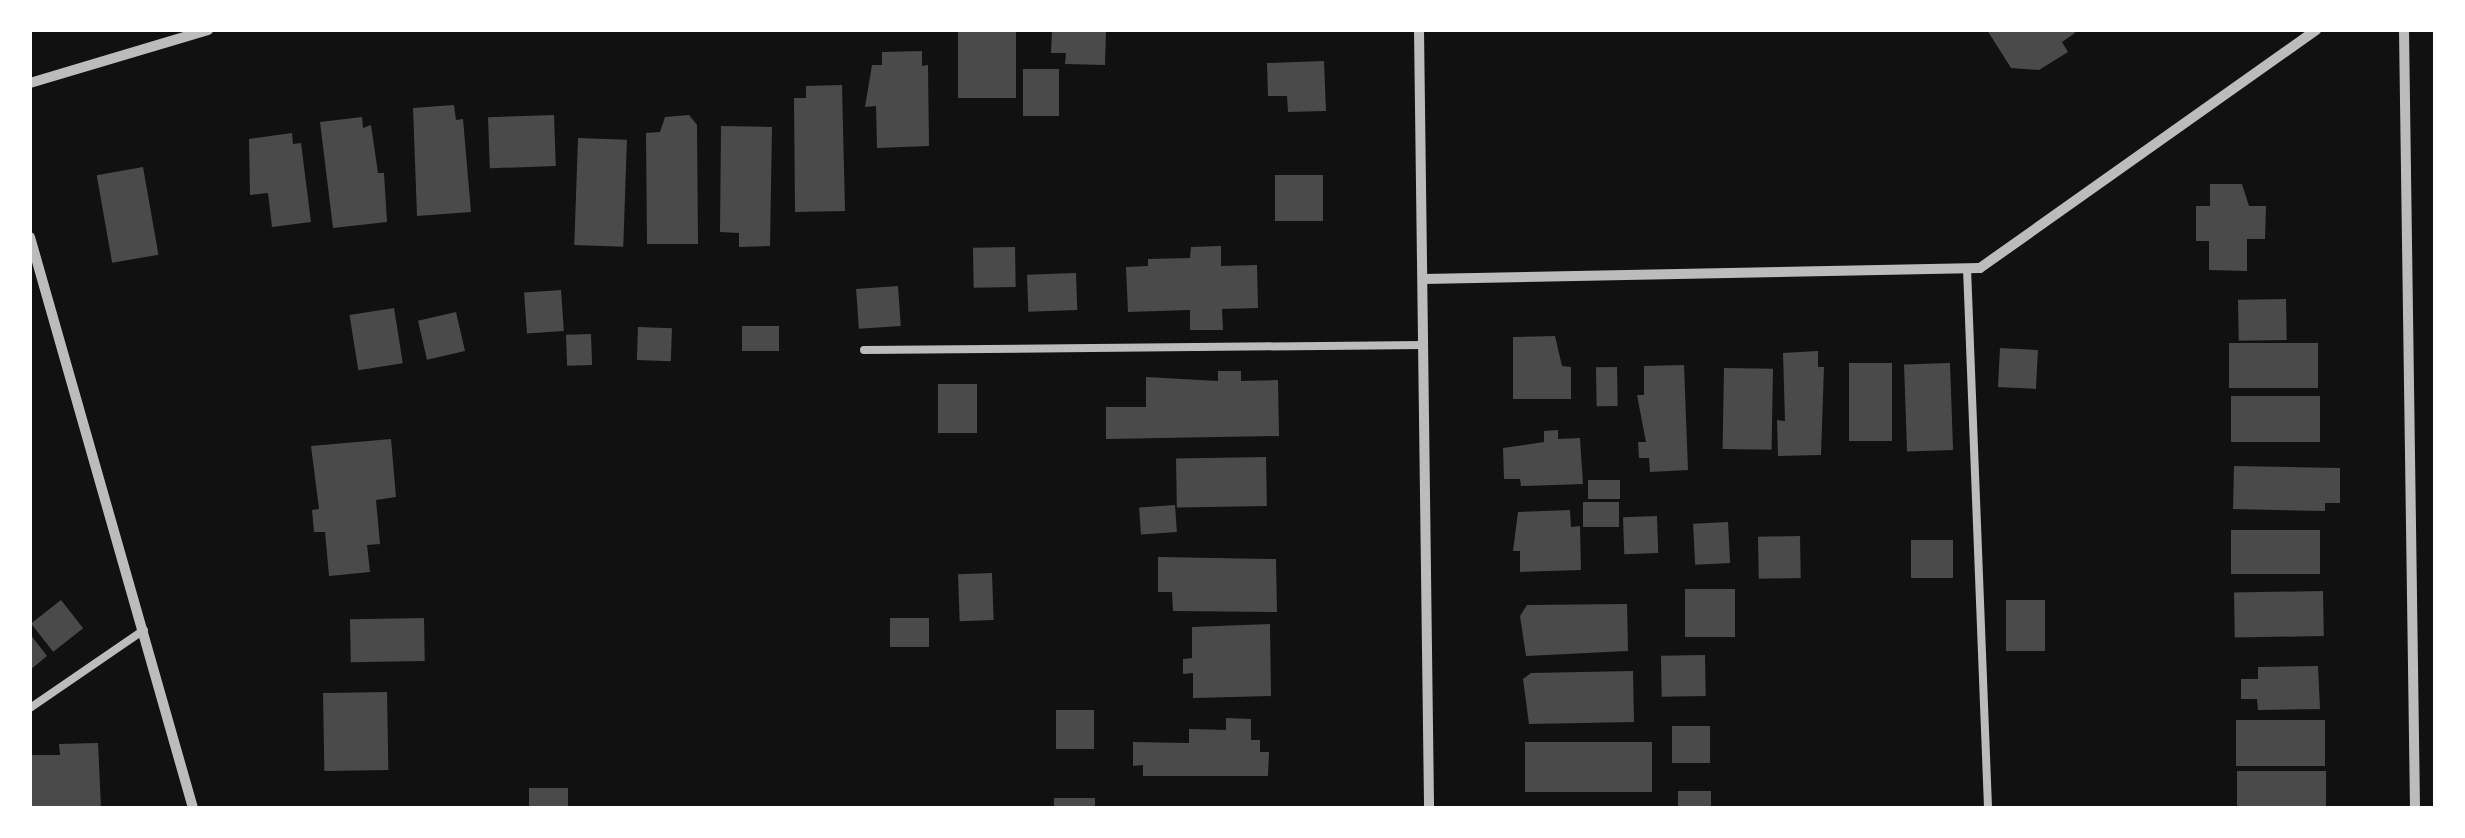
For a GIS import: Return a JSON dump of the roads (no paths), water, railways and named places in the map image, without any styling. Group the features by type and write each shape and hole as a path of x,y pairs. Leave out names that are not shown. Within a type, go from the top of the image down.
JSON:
{"street":[{"path":"30,83 208,30"},
{"path":"1419,30 1429,808"},
{"path":"1424,279 1980,268 2316,30"},
{"path":"2404,30 2415,808"},
{"path":"30,236 193,808"}],"lane":[{"path":"1967,268 1988,808"},
{"path":"864,350 1425,344"},
{"path":"30,708 144,630"}]}
